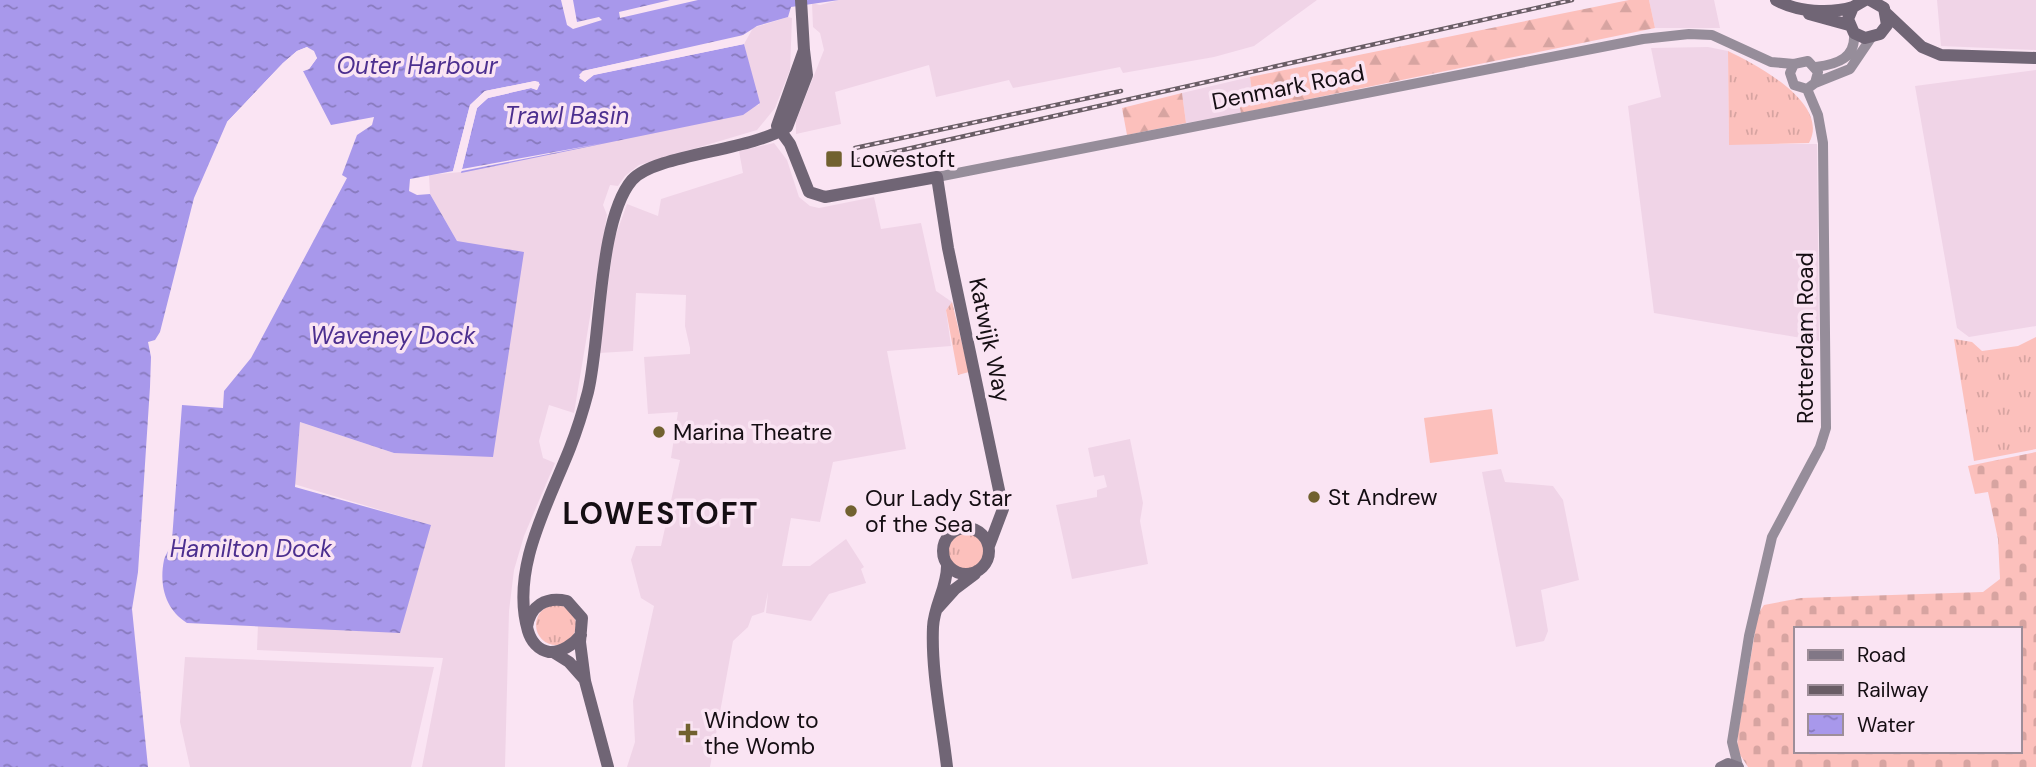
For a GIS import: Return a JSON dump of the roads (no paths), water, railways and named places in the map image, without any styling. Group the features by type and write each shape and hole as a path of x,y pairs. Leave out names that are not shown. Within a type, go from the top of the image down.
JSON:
{"highway":[{"path":"585,681 569,662 554,652 542,650 534,643 522,607 525,578 539,526 588,391 606,256 620,206 633,179 651,168 780,132 787,127 807,75 801,0"},
{"path":"1776,0 1817,17 1876,36 1897,34 1912,38"},
{"path":"1796,7 1833,11 1853,7 1868,0 1880,4 1912,38 1931,52 1950,57 2036,58"},
{"path":"1851,29 1853,7"},
{"path":"1876,36 1886,25 1886,13"},
{"path":"780,132 778,126 796,81 804,50"},
{"name":"Denmark Road","path":"780,132 790,144 809,192 825,197 937,177"},
{"name":"Katwijk Way","path":"937,177 948,248 1003,512"},
{"path":"947,767 934,647 936,610 946,579 947,564 943,550 945,541 956,530 989,524 1003,512"},
{"path":"936,610 955,589 981,569 989,557 989,546 1003,512"},
{"path":"970,528 983,535 989,546"},
{"path":"947,564 963,575 981,569"},
{"path":"525,578 534,597 547,601"},
{"path":"527,628 531,612 547,601 559,599 572,604 582,618 585,681 608,767"},
{"path":"554,652 570,646 581,635"}],"main road":[{"path":"1720,767 1728,763 1738,766"}],"street":[{"path":"1851,29 1854,41 1848,56 1836,63 1816,67 1808,61 1794,64 1790,73 1791,82 1798,88 1811,86 1850,69 1876,36"},
{"name":"Denmark Road","path":"937,177 1625,42 1689,34 1712,35 1771,62 1794,64"},
{"name":"Denmark Road","path":"1771,62 1791,82"},
{"path":"1811,86 1816,67"},
{"name":"Rotterdam Road","path":"1720,767 1732,742 1749,636 1772,537 1820,447 1826,428 1822,143 1811,86"},
{"name":"Rotterdam Road","path":"1732,742 1738,766"}],"water":[{"path":"0,0 561,0 567,25 573,29 602,20 599,17 577,22 573,0 670,0 619,12 620,18 698,0 839,0 791,7 788,17 757,26 740,37 583,71 579,75 585,82 594,75 744,44 760,103 743,115 461,173 477,108 488,98 531,88 537,90 539,82 535,81 485,91 470,105 453,171 410,179 409,191 417,195 430,194 457,241 524,252 493,457 394,453 300,422 295,487 431,525 400,633 187,623 173,611 163,587 164,560 172,540 182,405 223,408 224,391 251,358 347,178 342,175 357,135 372,125 374,117 331,125 303,71 309,69 317,58 307,47 297,51 283,63 227,122 194,198 160,332 155,340 148,342 151,357 150,387 138,572 132,609 148,767 0,767"}],"railway":[{"path":"858,160 1572,0"},
{"path":"855,148 1121,91"}],"place":[{"name":"Lowestoft","path":"834,159"},
{"name":"Marina Theatre","path":"659,432"},
{"name":"St Andrew","path":"1314,497"},
{"name":"Our Lady Star of the Sea","path":"851,511"},
{"name":"Window to the Womb","path":"688,733"}],"district":[{"name":"LOWESTOFT","path":"661,513"}],"water label":[{"name":"Outer Harbour","path":"417,65"},
{"name":"Trawl Basin","path":"567,115"},
{"name":"Waveney Dock","path":"393,335"},
{"name":"Hamilton Dock","path":"251,548"}]}
